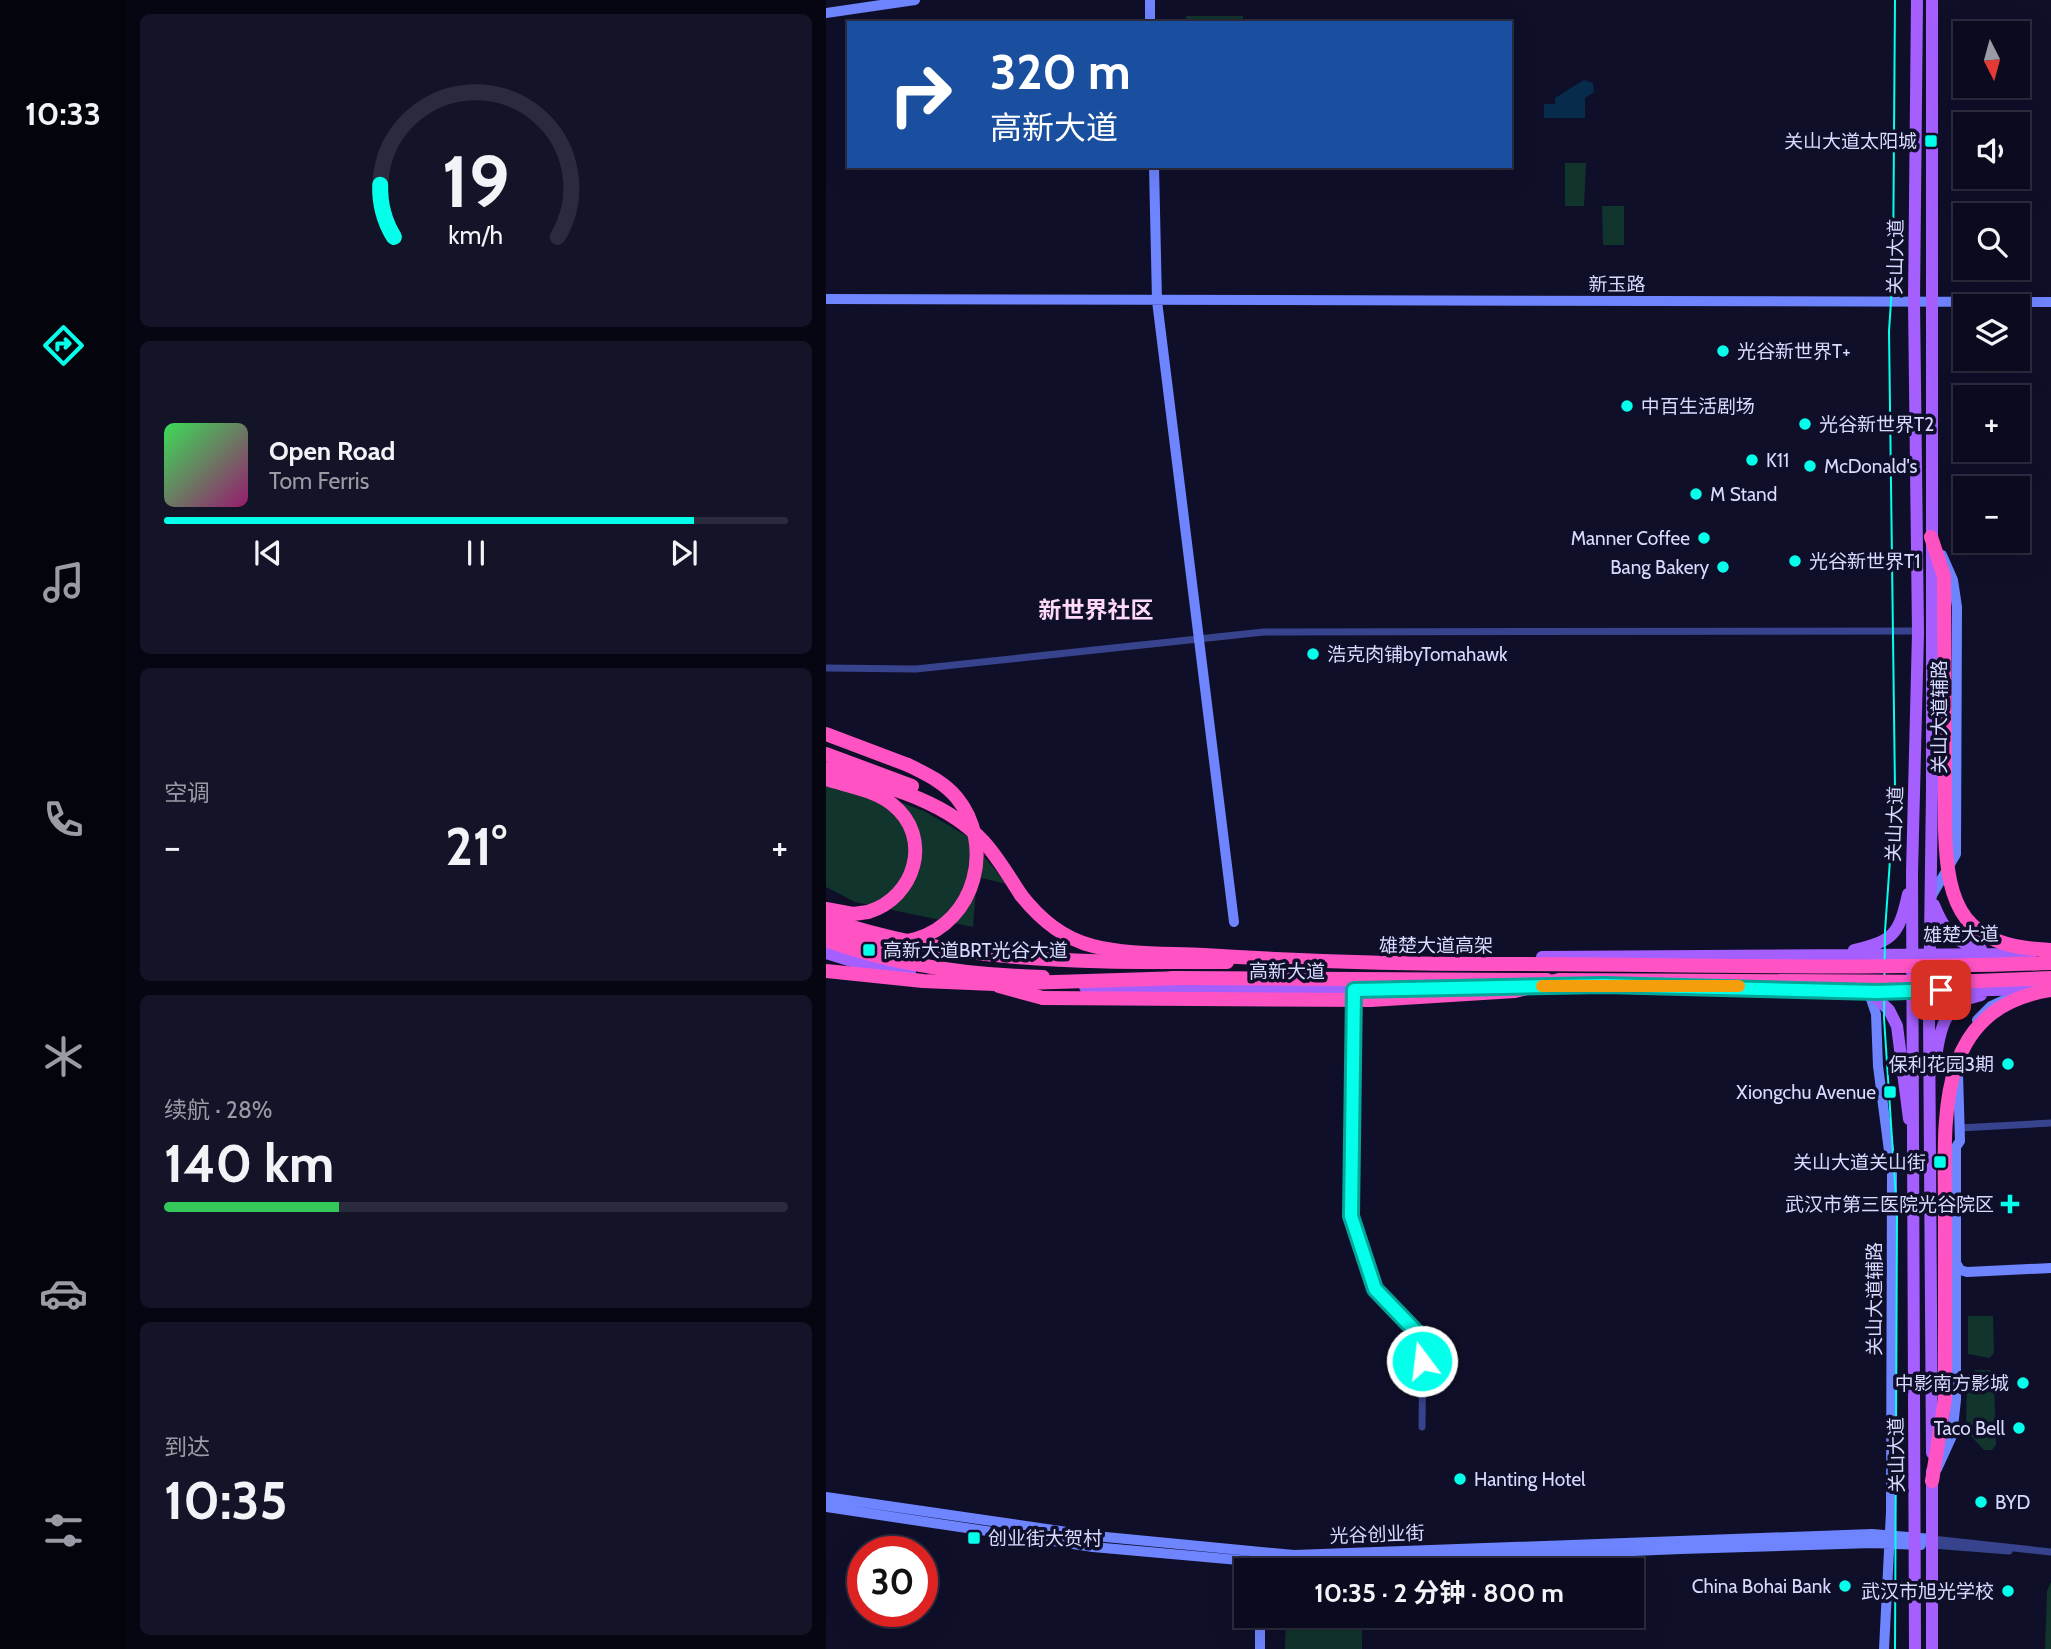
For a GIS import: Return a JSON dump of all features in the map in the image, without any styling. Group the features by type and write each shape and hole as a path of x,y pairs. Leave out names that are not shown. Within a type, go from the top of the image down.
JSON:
{"highway":[{"path":"1931,537 1944,576 1946,862 1949,884 1957,905 1970,923 1993,939 2051,952"},
{"path":"826,734 908,765 947,787 971,822 977,850 975,880 969,893 952,918 930,933 900,943 883,943 826,933"},
{"path":"826,754 887,775 930,796 963,818 1040,916 1066,936 1090,945 1326,963"},
{"path":"826,769 905,792 938,807 984,842"},
{"path":"826,779 874,794 890,802 907,821 912,833 915,856 907,883 887,904 853,914 826,909"},
{"name":"雄楚大道高架","path":"826,917 881,937 938,949 1012,959 1881,966 2051,962"},
{"name":"雄楚大道高架","path":"826,940 873,954 974,972 1039,976 1949,982 2051,978"},
{"path":"826,971 994,984 1182,978"},
{"path":"973,980 1043,998 1371,1000 1515,991 1559,980"},
{"path":"1932,1481 1945,1399 1947,1093 1955,1062 1966,1040 1991,1014 2022,996 2051,989"}],"main road":[{"path":"826,13 915,0"},
{"path":"1150,0 1150,21"},
{"name":"关山大道","path":"1914,1649 1915,1146 1912,873 1917,631 1914,302 1917,0"},
{"name":"关山大道","path":"1932,1649 1930,990 1933,0"},
{"path":"1154,168 1157,301 1234,922"},
{"name":"新玉路","path":"826,299 2051,302"},
{"name":"关山大道辅路","path":"1931,537 1949,568 1957,607 1956,854 1931,897"},
{"path":"1817,958 1880,943 1895,933 1902,921 1912,873"},
{"path":"1931,897 1940,920 1953,938 1964,945 1999,952"},
{"name":"高新大道","path":"826,917 920,942 1031,957 1817,958 1872,954"},
{"name":"雄楚大道","path":"1872,954 2051,952"},
{"name":"高新大道","path":"826,953 872,967 1044,986 1354,990 1604,985 1872,991"},
{"path":"1932,1481 1952,1436 1956,1400 1954,1288 1956,1147 1960,1141 1958,1061 1970,1028 1991,1006 2035,989"},
{"path":"1872,991 2051,989"},
{"path":"1872,991 1889,1010 1897,1026 1905,1105 1915,1146"},
{"name":"关山大道辅路","path":"1872,991 1876,1014 1878,1066 1892,1174 1888,1539 1884,1649"},
{"path":"1958,1107 1930,1104 1940,1026 1946,1016 1967,998 2002,991"},
{"path":"1932,1147 1956,1147"},
{"path":"1955,1260 1960,1270 1967,1272 2051,1270"},
{"path":"1954,1288 1960,1279 1965,1278 2051,1270"},
{"name":"光谷创业街","path":"826,1497 1240,1558"},
{"name":"光谷创业街","path":"826,1507 1093,1547 1234,1559"},
{"name":"光谷创业街","path":"1277,1558 1294,1555 1888,1539 1932,1542"},
{"path":"1260,1628 1260,1649"}],"street":[{"path":"826,668 916,669 1199,638 1316,631 1917,631"},
{"path":"1354,990 1351,1216 1375,1289 1423,1339 1422,1427"},
{"path":"1959,1128 2051,1122"},
{"path":"1932,1542 2051,1554"}],"green space":[{"path":"1186,16 1243,16 1243,21 1187,21"},
{"path":"1565,163 1586,163 1584,206 1565,206"},
{"path":"1602,206 1624,206 1624,245 1603,245"},
{"path":"826,755 872,792 924,811 967,836 1007,884 977,877 973,927 855,902 826,887"},
{"path":"1968,1316 1993,1316 1994,1353 1989,1358 1968,1354"},
{"path":"1975,1370 1990,1370 1994,1376 1996,1445 1992,1450 1984,1450 1966,1431 1967,1374 1975,1374"},
{"path":"2051,1582 2051,1649 2045,1649 2047,1591"},
{"path":"1286,1628 1362,1628 1362,1649 1285,1649"}],"water":[{"path":"1584,80 1593,83 1594,92 1585,98 1585,118 1544,118 1544,104 1555,104 1555,98"}],"tram line":[{"path":"1895,0 1893,272 1889,331 1895,789 1885,931 1884,1018 1897,1214 1895,1649"}],"slow traffic":[{"path":"1542,986 1739,986"}],"place":[{"name":"关山大道太阳城","path":"1931,141"},
{"name":"光谷新世界T+","path":"1723,351"},
{"name":"中百生活剧场","path":"1627,406"},
{"name":"光谷新世界T2","path":"1805,424"},
{"name":"K11","path":"1752,460"},
{"name":"McDonald's","path":"1810,466"},
{"name":"M Stand","path":"1696,494"},
{"name":"Manner Coffee","path":"1704,538"},
{"name":"光谷新世界T1","path":"1795,561"},
{"name":"Bang Bakery","path":"1723,567"},
{"name":"浩克肉铺byTomahawk","path":"1313,654"},
{"name":"高新大道BRT光谷大道","path":"869,950"},
{"name":"保利花园3期","path":"2008,1064"},
{"name":"Xiongchu Avenue","path":"1890,1092"},
{"name":"关山大道关山街","path":"1940,1162"},
{"name":"武汉市第三医院光谷院区","path":"2010,1204"},
{"name":"中影南方影城","path":"2023,1383"},
{"name":"Taco Bell","path":"2019,1428"},
{"name":"Hanting Hotel","path":"1460,1479"},
{"name":"BYD","path":"1981,1502"},
{"name":"创业街大贺村","path":"974,1538"},
{"name":"China Bohai Bank","path":"1845,1586"},
{"name":"武汉市旭光学校","path":"2008,1591"}],"district":[{"name":"新世界社区","path":"1096,610"}],"route":[{"path":"1422,1361 1423,1339 1375,1289 1351,1216 1354,990 1604,985 1720,985 1877,992 1941,990"}]}
